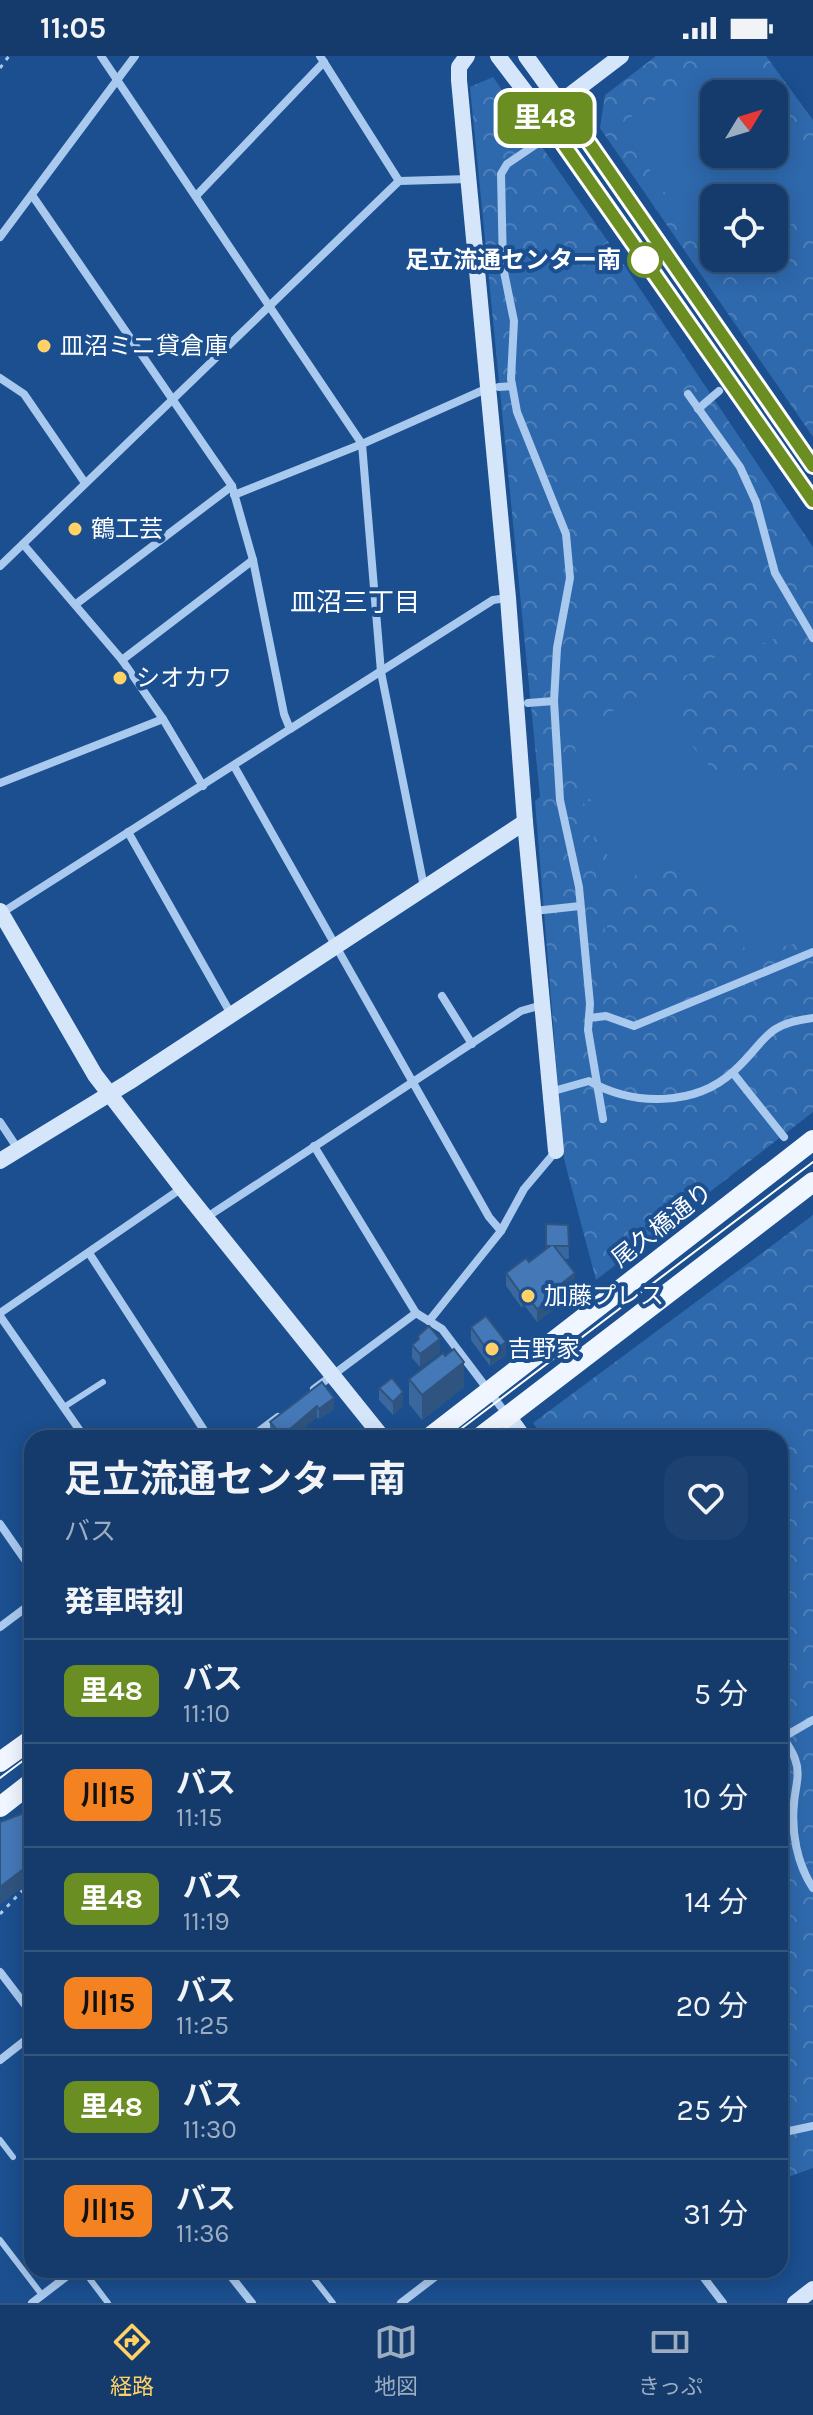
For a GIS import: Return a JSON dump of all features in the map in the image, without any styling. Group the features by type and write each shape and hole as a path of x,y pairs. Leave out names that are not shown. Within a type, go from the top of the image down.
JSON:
{"main road":[{"name":"尾久橋通り","path":"440,1430 813,1140"},
{"path":"490,1430 813,1182"},
{"path":"0,1762 24,1745"},
{"path":"0,1807 24,1788"}],"street":[{"path":"101,56 362,444 381,672 424,887"},
{"path":"0,237 135,56"},
{"path":"429,1321 501,1231 524,1189 556,1151 525,822 494,388 459,80 459,67 467,56"},
{"path":"498,56 543,115 813,501"},
{"path":"526,56 813,466"},
{"path":"543,115 621,56"},
{"path":"196,196 322,59 399,181"},
{"path":"544,139 507,164 501,174 503,267 514,321 512,386 517,412 566,534 570,578 557,648 554,701 560,800 580,906 590,1004 588,1030 603,1119"},
{"path":"0,566 399,181 469,179"},
{"path":"32,195 174,399 233,491 253,560 284,714 290,729"},
{"path":"0,378 24,394 85,483"},
{"path":"76,604 233,491 362,444 494,388 512,386"},
{"path":"698,409 719,391"},
{"path":"688,394 740,467 756,502 775,573 813,638"},
{"path":"23,544 122,660 163,719 203,786"},
{"path":"122,660 253,560"},
{"path":"377,1430 95,1075 0,913 493,600 508,598"},
{"path":"528,703 554,701"},
{"path":"0,783 163,719"},
{"path":"234,766 489,1217 501,1231"},
{"path":"0,1161 110,1094 525,822"},
{"path":"128,832 231,1014"},
{"path":"534,911 580,906"},
{"path":"589,1018 606,1016 634,1026 813,952"},
{"path":"442,996 472,1044"},
{"path":"206,1217 521,1011 542,1005"},
{"path":"549,1092 589,1081 609,1092 662,1099 691,1097 733,1073 768,1031 790,1020 813,1018"},
{"path":"733,1073 784,1137"},
{"path":"0,1122 18,1149"},
{"path":"314,1146 416,1313 442,1329 518,1430"},
{"path":"80,1430 0,1315 182,1188"},
{"path":"89,1253 204,1430"},
{"path":"301,1400 416,1313"},
{"path":"260,1430 288,1409"},
{"path":"0,1524 24,1558"},
{"path":"0,1627 24,1609"},
{"path":"788,1734 813,1720"},
{"path":"788,1748 795,1759 798,1778 794,1803 795,1842 800,1864 813,1888"},
{"path":"0,1972 24,2004"},
{"path":"0,2060 24,2041"},
{"path":"788,2131 813,2126"},
{"path":"32,2303 64,2278"},
{"path":"232,2278 252,2303"},
{"path":"704,2278 723,2303"},
{"path":"401,2303 433,2279"},
{"path":"795,2303 813,2289"}],"lane":[{"path":"64,1407 103,1382"},
{"path":"0,2140 13,2157"},
{"path":"0,2240 24,2271"},
{"path":"29,2278 42,2295"},
{"path":"89,2278 108,2303"},
{"path":"313,2278 333,2303"}],"path":[{"path":"0,68 9,56"},
{"path":"0,1914 22,1891 24,1893"}],"green space":[{"path":"656,56 766,56 784,80 700,80 700,168 788,168 788,86 813,120 813,437 600,128 605,95"},
{"path":"720,56 736,56 752,80 700,80 700,168 788,168 788,132 813,169 813,209 788,226 788,184 700,184 700,244 619,125"},
{"path":"493,77 614,250 813,547 813,1112 596,1280 564,1159 535,801 540,797 470,87"},
{"path":"779,632 801,641 813,670 813,680 798,643 781,636 677,679 683,722 694,748 707,763 722,773 739,780 757,782 795,773 813,763 813,939 746,956 730,907 718,890 703,878 685,870 665,869 642,873 616,884 587,793 619,1006 650,1022 813,955 650,1025 618,1009 573,735 676,673"},
{"path":"813,1215 813,2168 788,2177 788,1430 538,1430 533,1423"}],"building":[{"path":"546,1224 568,1225 569,1246 554,1246 575,1273 551,1292 554,1296 537,1309 506,1273 526,1258 529,1262 550,1246 546,1246"},
{"path":"486,1316 506,1342 490,1354 471,1327"},
{"path":"429,1326 440,1339 420,1354 412,1345"},
{"path":"454,1349 464,1362 422,1395 409,1379 443,1353 445,1356"},
{"path":"392,1378 403,1392 393,1402 379,1388"},
{"path":"322,1382 334,1398 319,1409 317,1406 289,1430 277,1430 270,1422"},
{"path":"24,1813 24,1869 0,1887 0,1822"}],"tram line":[{"path":"460,1430 813,1162"},
{"path":"0,1778 24,1760"}],"bus line":[{"name":"里48","path":"813,466 561,102 543,115 813,501"}],"place":[{"name":"足立流通センター南","path":"645,260"},
{"name":"皿沼ミニ貸倉庫","path":"44,346"},
{"name":"鶴工芸","path":"75,529"},
{"name":"シオカワ","path":"120,678"},
{"name":"加藤プレス","path":"528,1296"},
{"name":"吉野家","path":"492,1349"}],"district":[{"name":"皿沼三丁目","path":"355,602"}]}
